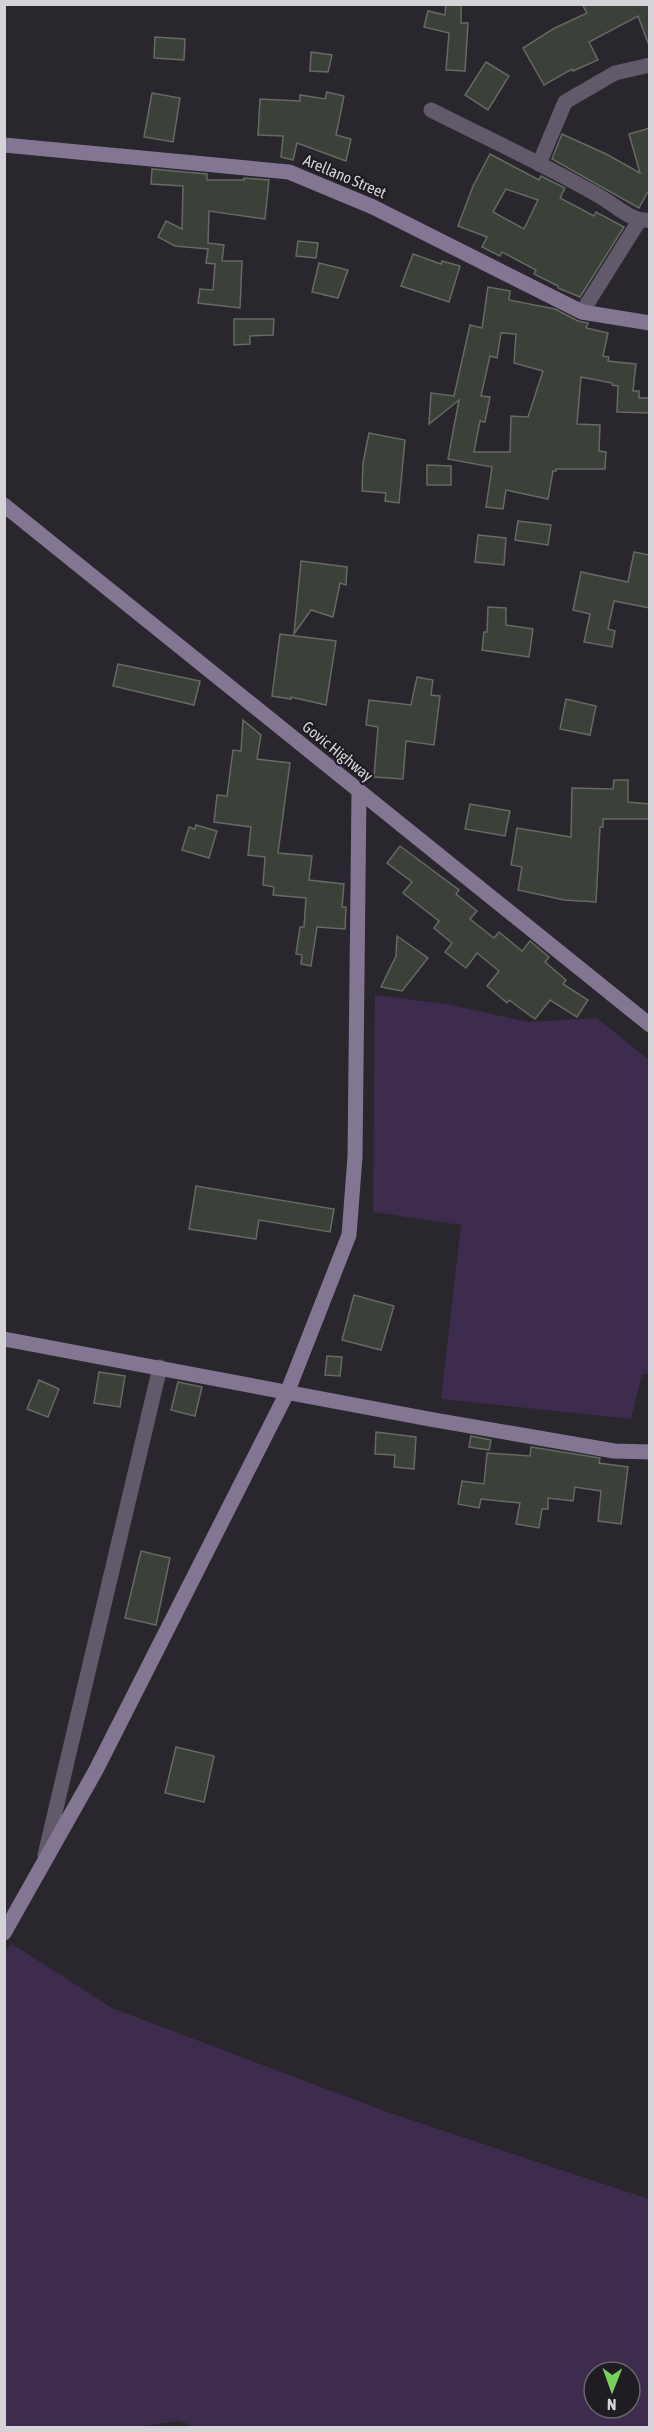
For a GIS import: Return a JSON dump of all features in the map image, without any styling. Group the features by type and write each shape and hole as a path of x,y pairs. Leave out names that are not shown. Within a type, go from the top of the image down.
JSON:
{"street":[{"path":"539,164 565,102 615,73 650,65"},
{"path":"431,110 539,164 644,221 582,312"},
{"name":"Arellano Street","path":"4,145 289,172 373,207 582,312 650,322"},
{"name":"Govic Highway","path":"4,505 650,1025"},
{"path":"4,1933 96,1770 287,1393 349,1235 356,1145 359,792"},
{"path":"4,1340 614,1451 650,1452"},
{"path":"43,1866 160,1367"}],"shaded area":[{"path":"375,995 446,1004 529,1022 597,1018 649,1060 649,1374 642,1374 631,1419 441,1399 461,1225 373,1212"},
{"path":"12,1944 112,2008 390,2113 649,2199 649,2427 199,2428 179,2421 129,2428 5,2427 4,1952"}],"building":[{"path":"446,4 461,4 461,23 468,23 465,71 446,70 449,33 424,27 428,11 445,15"},
{"path":"582,4 650,4 650,42 648,43 638,16 589,42 598,60 573,71 572,69 544,85 523,48 553,29 587,13"},
{"path":"155,37 185,39 184,60 154,58"},
{"path":"311,52 332,55 328,72 310,71"},
{"path":"486,62 509,76 488,110 465,95"},
{"path":"327,92 344,96 336,135 351,139 346,161 297,143 293,160 281,157 283,136 258,135 260,99 300,101 300,95 325,99"},
{"path":"152,93 180,98 173,142 144,137"},
{"path":"650,128 650,192 647,193 639,208 552,159 562,134 640,173 629,134"},
{"path":"490,154 539,180 541,176 565,188 560,198 594,216 596,212 624,227 580,297 558,288 534,274 536,270 502,252 500,256 482,247 487,237 458,226 473,186","holes":["506,189 538,200 524,229 493,212"]},
{"path":"152,169 207,174 207,180 244,180 244,178 269,180 265,219 209,211 208,243 224,245 222,261 242,261 240,308 198,303 200,289 213,290 215,264 206,263 208,249 175,246 158,237 166,221 182,229 183,186 151,184"},
{"path":"298,241 318,243 316,258 296,256"},
{"path":"413,254 441,264 442,261 460,266 449,302 401,286"},
{"path":"319,263 348,270 338,298 312,292"},
{"path":"488,287 510,291 509,300 555,309 578,321 588,323 586,328 608,333 603,356 609,357 608,361 636,364 633,391 639,391 639,398 650,398 650,413 617,412 618,386 581,377 577,424 600,425 599,451 606,452 605,469 556,469 553,471 548,499 506,490 503,509 486,507 492,467 448,459 459,400 429,424 431,393 454,396 470,325 482,328","holes":["501,333 516,334 514,363 543,371 528,417 511,416 510,452 474,452 480,421 485,422 490,397 481,396 490,356 497,358"]},
{"path":"234,319 274,319 273,335 250,336 250,344 234,345"},
{"path":"369,433 405,440 399,503 385,501 386,493 362,491 363,463"},
{"path":"427,465 451,466 451,485 427,485"},
{"path":"518,521 551,525 548,545 515,540"},
{"path":"478,535 506,538 504,565 475,562"},
{"path":"634,552 650,555 650,608 614,601 608,629 615,631 612,647 584,642 590,614 573,610 581,572 628,582"},
{"path":"301,561 347,567 346,585 340,583 333,617 311,610 294,634"},
{"path":"488,607 506,608 506,625 533,629 529,657 482,650 484,632 487,632"},
{"path":"280,634 336,641 326,705 291,697 291,699 272,696"},
{"path":"118,664 200,681 194,705 113,686"},
{"path":"417,677 433,680 431,695 440,696 434,745 406,741 403,779 374,777 378,727 366,725 369,700 411,705"},
{"path":"566,699 596,706 590,735 560,729"},
{"path":"243,720 261,735 257,759 290,763 278,853 312,856 309,880 344,884 342,907 346,907 345,929 317,927 311,966 301,964 302,955 296,954 300,927 304,927 306,898 273,895 274,887 263,885 265,857 248,855 251,827 214,822 217,795 227,796 233,750 241,751"},
{"path":"614,780 628,780 628,802 650,804 650,819 603,819 603,827 600,827 596,902 564,900 518,890 522,867 511,865 517,828 571,837 572,788 613,789"},
{"path":"470,804 510,811 505,836 465,829"},
{"path":"196,825 217,831 209,858 182,850 189,827 195,829"},
{"path":"400,846 459,890 456,894 477,911 470,919 494,938 499,932 522,951 530,941 549,957 545,962 566,980 563,984 588,1000 577,1017 550,1000 535,1019 509,1000 507,1003 487,986 499,971 477,953 466,968 445,952 452,943 434,928 439,921 403,893 412,882 387,863"},
{"path":"397,936 428,958 402,991 381,987 396,956"},
{"path":"196,1186 334,1209 330,1232 259,1220 256,1239 189,1229"},
{"path":"354,1295 394,1306 381,1350 342,1340"},
{"path":"327,1356 342,1357 340,1376 325,1375"},
{"path":"99,1372 125,1376 120,1407 94,1403"},
{"path":"39,1380 59,1389 48,1417 27,1409"},
{"path":"178,1382 202,1387 195,1416 171,1410"},
{"path":"376,1432 416,1437 414,1469 394,1467 395,1455 375,1454"},
{"path":"471,1436 491,1440 489,1450 469,1447"},
{"path":"531,1447 600,1458 599,1463 628,1467 621,1524 598,1521 601,1491 575,1487 573,1501 548,1498 548,1509 542,1509 539,1528 516,1524 520,1503 481,1499 479,1508 458,1504 462,1481 484,1484 487,1453 530,1456"},
{"path":"141,1551 170,1558 156,1625 125,1618"},
{"path":"176,1747 214,1756 204,1802 165,1793"}]}
